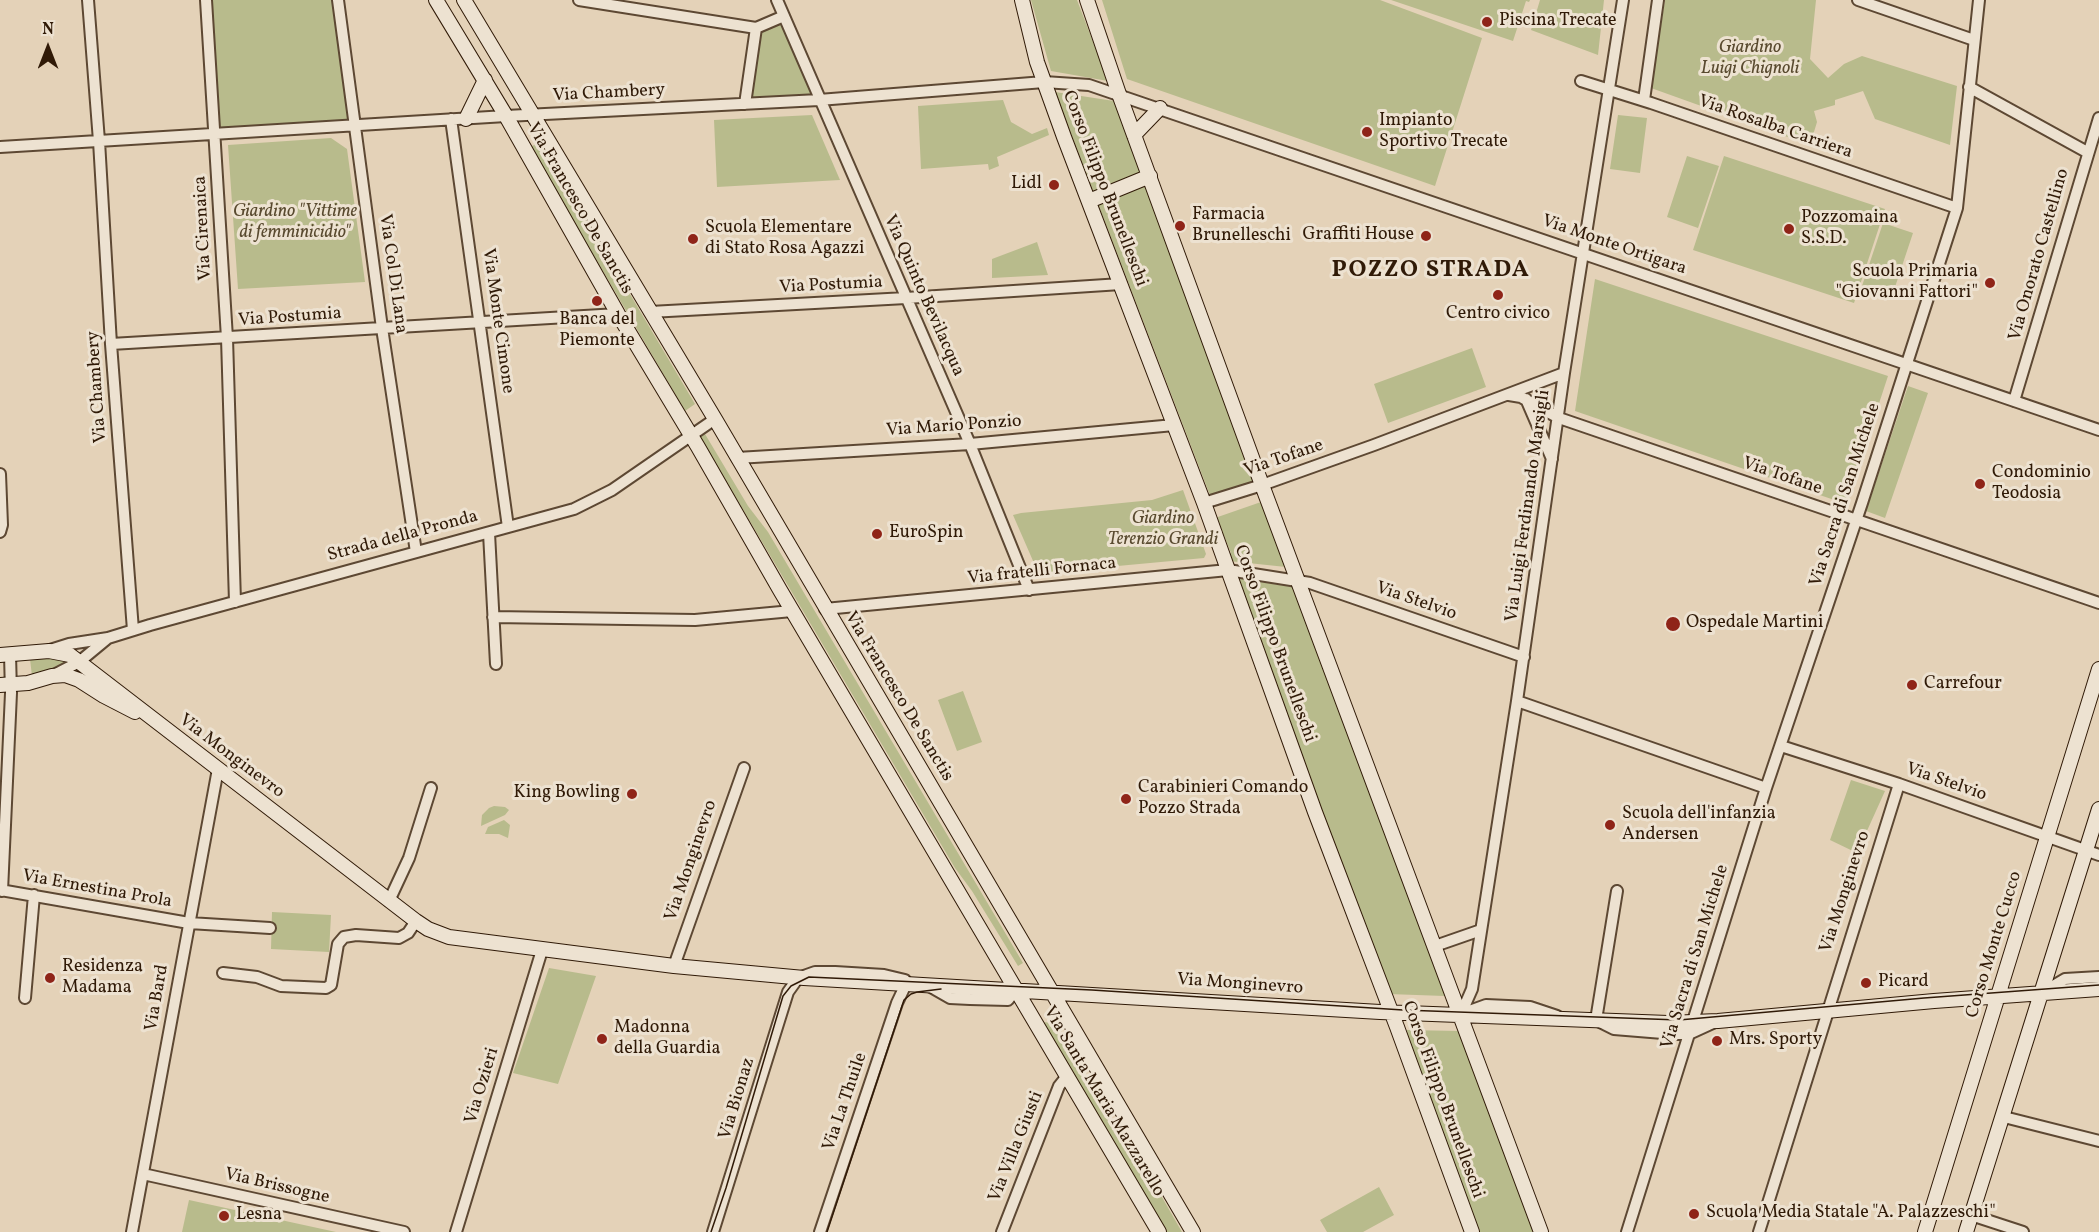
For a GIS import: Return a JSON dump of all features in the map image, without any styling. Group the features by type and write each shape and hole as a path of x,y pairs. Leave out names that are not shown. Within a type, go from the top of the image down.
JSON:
{"street":[{"path":"88,0 99,141"},
{"name":"Via Cirenaica","path":"206,0 227,338"},
{"name":"Via Col Di Lana","path":"338,0 382,328 416,552"},
{"name":"Via Francesco De Sanctis","path":"436,0 485,80 618,314 1016,990"},
{"name":"Via Francesco De Sanctis","path":"464,0 715,419 1051,992"},
{"path":"579,0 756,28 784,16"},
{"name":"Via Quinto Bevilacqua","path":"777,0 970,444 1029,590"},
{"name":"Corso Filippo Brunelleschi","path":"1022,0 1044,82 1228,570 1315,812 1472,1232"},
{"path":"1087,0 1119,94 1262,485 1541,1232"},
{"name":"Via Luigi Ferdinando Marsigli","path":"1461,1014 1472,989 1524,657 1564,373 1623,0"},
{"path":"1644,100 1658,0"},
{"path":"1858,0 1974,40"},
{"name":"Via Sacra di San Michele","path":"1627,1232 1767,788 1957,208 1979,0"},
{"path":"745,104 756,28"},
{"path":"466,118 485,80"},
{"name":"Via Rosalba Carriera","path":"1581,81 1644,100 1957,208"},
{"name":"Via Chambery","path":"0,147 466,118 819,100 1044,82 1089,85 1119,94"},
{"path":"1970,87 2087,152"},
{"name":"Via Monte Ortigara","path":"1119,94 2099,430"},
{"path":"1134,135 1160,108"},
{"name":"Via Onorato Castellino","path":"2014,401 2099,118"},
{"name":"Via Monte Cimone","path":"451,120 508,527"},
{"name":"Via Chambery","path":"99,141 111,344 134,630"},
{"path":"1089,201 1150,177"},
{"name":"Via Postumia","path":"650,312 1121,284"},
{"name":"Via Postumia","path":"234,602 227,338 618,314"},
{"path":"111,344 227,338"},
{"name":"Via Tofane","path":"1203,503 1262,485 1564,373"},
{"name":"Via Tofane","path":"1509,395 1526,399 1559,418 2099,603"},
{"path":"1526,399 1553,461"},
{"path":"691,436 715,419"},
{"name":"Via Mario Ponzio","path":"737,458 970,444 1174,425"},
{"name":"Strada della Pronda","path":"5,654 49,651 69,644 108,638 574,509 612,490 691,436"},
{"path":"0,474 2,525 0,532"},
{"path":"489,533 496,664"},
{"name":"Via fratelli Fornaca","path":"825,609 1228,570 1298,580"},
{"name":"Via Stelvio","path":"1298,580 1524,657"},
{"path":"493,617 694,620 792,611"},
{"name":"Strada della Pronda","path":"52,676 79,662 108,638"},
{"path":"96,650 94,665 96,675"},
{"name":"Via Monginevro","path":"49,651 70,655 388,901 428,929 450,937 674,966 798,978 1391,1013 1561,1018 1691,1028 1718,1021 2099,989"},
{"path":"1,890 5,654"},
{"name":"Corso Monte Cucco","path":"1925,1232 2099,669"},
{"path":"5,685 28,683 52,676 74,678 154,721"},
{"path":"1517,701 1767,788"},
{"name":"Via Stelvio","path":"1781,746 1899,784 2093,852"},
{"name":"Via Monginevro","path":"674,966 744,768"},
{"name":"Via Bard","path":"132,1232 218,769"},
{"name":"Via Monginevro","path":"1827,1011 1899,784"},
{"path":"388,901 409,858 431,788"},
{"path":"1966,1232 2042,993 2093,852 2099,809"},
{"name":"Via Ernestina Prola","path":"1,890 189,923 270,928"},
{"path":"1596,1020 1617,891"},
{"path":"25,998 34,895"},
{"path":"223,973 257,978 281,986 326,988 331,985 338,944 344,937 356,934 399,938 408,933 416,921"},
{"path":"1436,946 1481,930"},
{"name":"Via Ozieri","path":"456,1232 542,950"},
{"name":"Via Monginevro","path":"798,978 815,972 836,972 884,975 926,985"},
{"name":"Via Monginevro","path":"2042,993 2065,979 2099,977"},
{"name":"Via Bionaz","path":"713,1232 788,993 798,978"},
{"name":"Via La Thuile","path":"820,1232 897,1003 906,984"},
{"name":"Via Santa Maria Mazzarello","path":"1016,990 1159,1232"},
{"name":"Via Santa Maria Mazzarello","path":"1051,992 1193,1232"},
{"path":"1759,1232 1827,1011"},
{"name":"Via Villa Giusti","path":"1002,1232 1059,1086 1067,1076"},
{"path":"2004,1117 2099,1141"},
{"name":"Via Brissogne","path":"143,1174 404,1232"},
{"path":"1971,1215 2023,1232"}],"green space":[{"path":"206,0 338,0 354,125 215,134"},
{"path":"1031,0 1077,0 1108,81 1051,71"},
{"name":"Impianto Sportivo Trecate","path":"1102,0 1380,0 1482,38 1435,186 1127,79"},
{"name":"Piscina Trecate","path":"1391,0 1530,0 1526,1 1513,41"},
{"path":"1540,0 1604,0 1598,55 1531,30"},
{"name":"Giardino Luigi Chignoli","path":"1665,0 1816,0 1810,59 1828,78 1844,64 1862,56 1957,86 1950,145 1875,119 1863,91 1835,100 1835,105 1814,111 1817,122 1810,145 1651,88"},
{"path":"784,16 819,100 745,104 756,28"},
{"path":"1055,92 1114,101 1253,482 1211,498"},
{"path":"1003,100 1011,122 1032,134 1047,128 1049,135 997,157 999,166 989,170 988,164 921,169 918,106"},
{"path":"812,115 840,180 717,187 714,120"},
{"path":"1618,115 1647,118 1640,173 1610,169"},
{"name":"Giardino \"Vittime di femminicidio\"","path":"331,138 347,149 365,282 238,289 228,145"},
{"path":"540,142 695,404 685,411 530,147"},
{"path":"1687,156 1719,166 1698,228 1667,217"},
{"name":"Pozzomaina S.S.D.","path":"1724,156 1885,209 1854,303 1693,250"},
{"path":"1883,223 1913,233 1891,299 1861,289"},
{"path":"1037,242 1048,275 992,278 992,259"},
{"path":"1595,279 1888,376 1846,504 1575,411"},
{"path":"1472,348 1486,387 1388,423 1374,384"},
{"path":"1908,386 1928,393 1885,518 1866,511"},
{"path":"705,434 748,506 768,532 1023,963 1018,966 972,891 955,868 700,437"},
{"name":"Giardino Terenzio Grandi","path":"1183,490 1206,554 1204,558 1042,573 1037,570 1013,515 1152,500"},
{"path":"1261,502 1286,567 1229,561 1225,553 1231,553 1220,526 1214,525 1212,519"},
{"path":"1236,577 1293,587 1445,996 1388,994"},
{"path":"66,657 71,664 32,676 30,659"},
{"path":"963,691 982,742 957,751 938,700"},
{"path":"1851,780 1885,791 1857,853 1830,840"},
{"path":"494,806 505,807 509,810 505,815 481,826 482,815"},
{"path":"504,820 510,825 508,838 499,834 485,834 488,827"},
{"path":"272,912 331,915 329,952 271,949"},
{"path":"549,968 596,976 558,1084 513,1073"},
{"path":"1043,1022 1053,1023 1124,1142 1147,1171 1182,1232 1166,1232"},
{"path":"1407,1030 1459,1031 1534,1232 1477,1232 1405,1035"},
{"path":"1379,1187 1394,1215 1363,1232 1327,1232 1320,1220"},
{"name":"Lesna","path":"189,1200 336,1232 182,1232"}],"tram line":[{"path":"711,1232 783,996 791,986 809,977 1092,990 1403,1010 1679,1020 2099,985"},
{"path":"827,1232 904,1000 917,992 941,989"}],"place":[{"name":"Piscina Trecate","path":"1487,22"},
{"name":"Impianto Sportivo Trecate","path":"1367,132"},
{"name":"Lidl","path":"1054,185"},
{"name":"Farmacia Brunelleschi","path":"1180,226"},
{"name":"Pozzomaina S.S.D.","path":"1789,229"},
{"name":"Graffiti House","path":"1426,236"},
{"name":"Scuola Elementare di Stato Rosa Agazzi","path":"693,239"},
{"name":"Scuola Primaria \"Giovanni Fattori\"","path":"1990,283"},
{"name":"Centro civico","path":"1498,295"},
{"name":"Banca del Piemonte","path":"597,301"},
{"name":"Condominio Teodosia","path":"1980,484"},
{"name":"EuroSpin","path":"877,534"},
{"name":"Ospedale Martini","path":"1673,624"},
{"name":"Carrefour","path":"1912,685"},
{"name":"King Bowling","path":"632,794"},
{"name":"Carabinieri Comando Pozzo Strada","path":"1126,799"},
{"name":"Scuola dell'infanzia Andersen","path":"1610,825"},
{"name":"Residenza Madama","path":"50,978"},
{"name":"Picard","path":"1866,983"},
{"name":"Madonna della Guardia","path":"602,1039"},
{"name":"Mrs. Sporty","path":"1717,1041"},
{"name":"Scuola Media Statale \"A. Palazzeschi\"","path":"1694,1214"},
{"name":"Lesna","path":"224,1216"}],"district":[{"name":"POZZO STRADA","path":"1431,272"}]}
